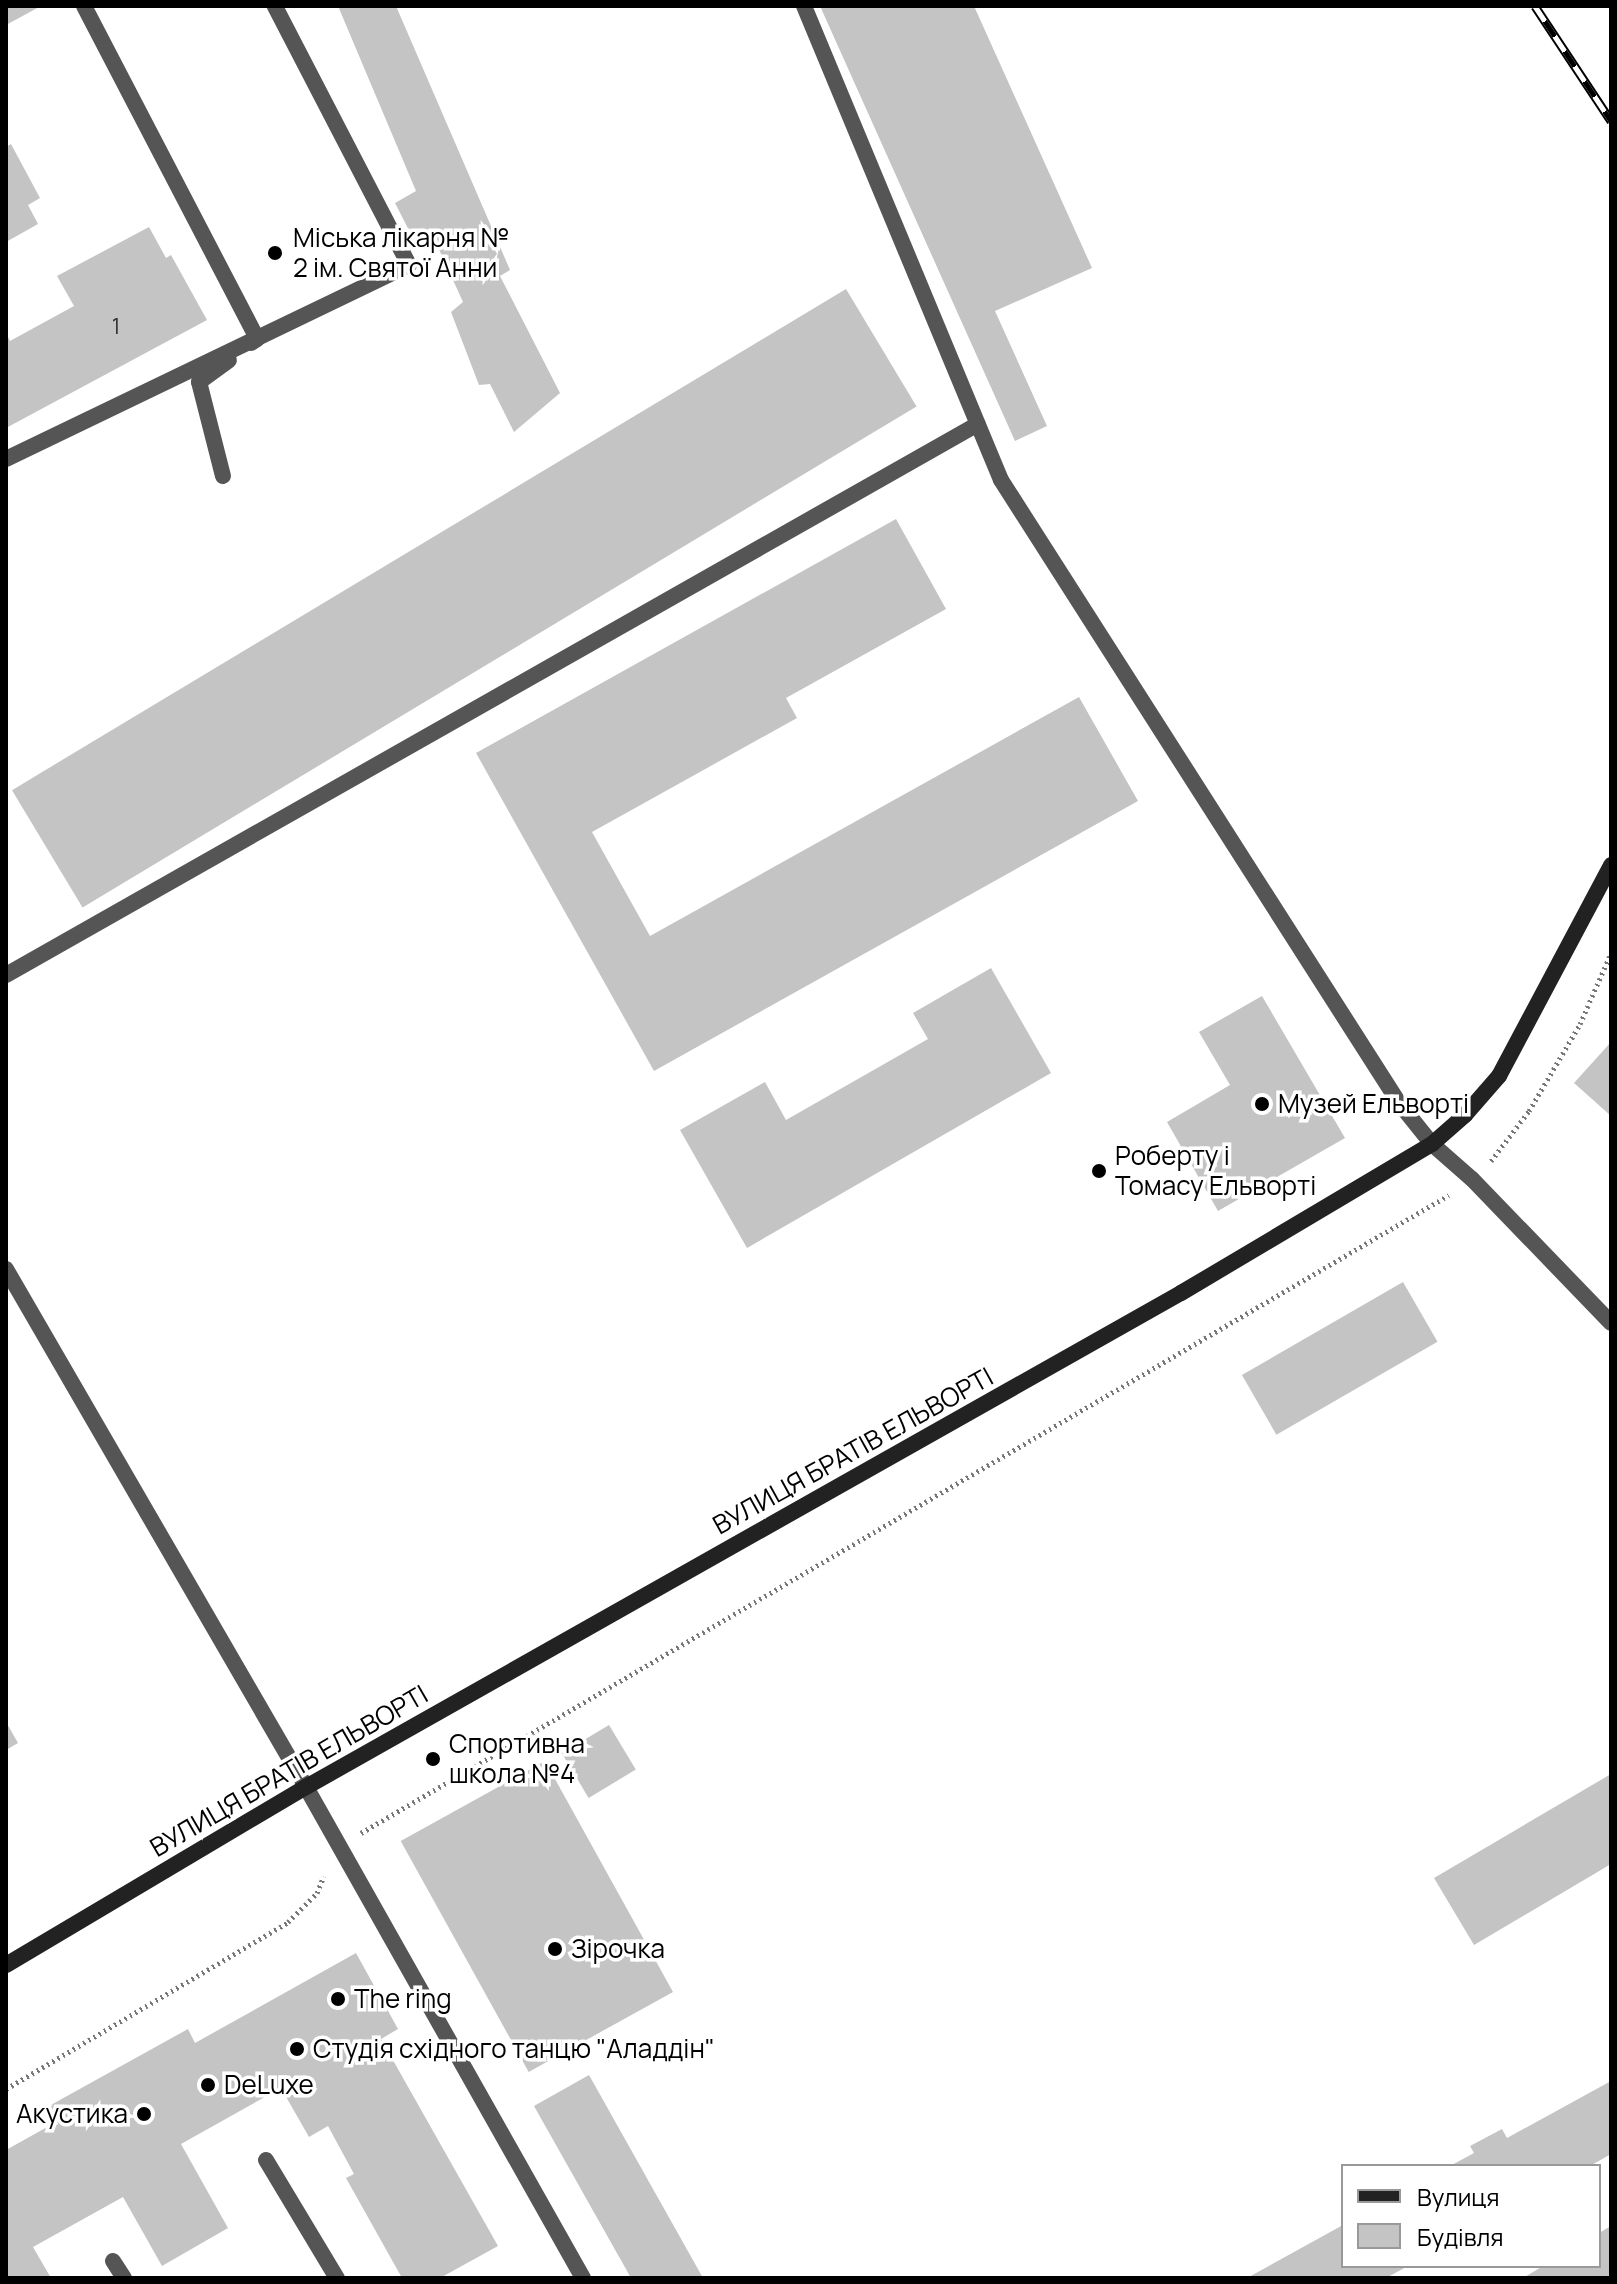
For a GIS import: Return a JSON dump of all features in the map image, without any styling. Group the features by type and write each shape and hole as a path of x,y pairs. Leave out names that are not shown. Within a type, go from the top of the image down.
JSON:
{"main road":[{"name":"ВУЛИЦЯ БРАТІВ ЕЛЬВОРТІ","path":"6,1965 306,1787 1153,1309 1432,1144 1465,1115 1499,1076 1611,865"}],"lane":[{"path":"84,6 257,339"},
{"path":"6,459 409,265 275,6"},
{"path":"804,6 1001,480 1390,1090 1432,1144 1472,1179 1611,1323"},
{"path":"223,476 199,382 257,339"},
{"path":"6,975 978,424"},
{"path":"6,1269 306,1787 338,1850 583,2278"},
{"path":"266,2160 337,2278"},
{"path":"113,2261 124,2278"}],"path":[{"path":"6,2089 288,1922 317,1893 338,1850 374,1823 1472,1179 1500,1153 1529,1111 1580,1024 1611,953"}],"building":[{"path":"6,6 41,6 6,25"},
{"path":"338,6 396,6 510,270 500,276 560,393 514,432 490,384 479,385 451,312 463,302 437,245 419,250 395,203 416,191"},
{"path":"820,6 974,6 1092,268 995,311 1047,426 1015,441"},
{"path":"11,144 40,198 28,205 38,224 6,242 6,147"},
{"path":"149,227 166,258 171,255 207,320 6,428 6,333 10,341 74,306 57,276"},
{"path":"846,289 917,406 83,908 12,790"},
{"path":"896,519 946,609 786,698 797,718 592,832 650,936 1079,697 1138,801 654,1071 476,753"},
{"path":"991,968 1051,1073 747,1248 680,1130 765,1082 786,1120 928,1039 913,1013"},
{"name":"Музей Ельворті","path":"1262,996 1345,1138 1218,1211 1167,1122 1230,1085 1199,1032"},
{"path":"1611,1042 1611,1116 1574,1083"},
{"path":"1403,1282 1438,1342 1276,1435 1242,1375"},
{"path":"6,1722 18,1743 6,1750"},
{"path":"609,1725 636,1770 589,1798 562,1753"},
{"name":"Зірочка","path":"545,1761 673,1992 529,2072 401,1841"},
{"path":"1611,1774 1611,1864 1474,1945 1434,1878"},
{"name":"Акустика","path":"356,1953 398,2029 381,2039 498,2246 440,2278 402,2278 346,2178 354,2174 328,2126 309,2137 281,2088 181,2144 228,2228 162,2266 123,2197 33,2247 51,2278 6,2278 6,2150 58,2121 49,2106 188,2029 195,2043"},
{"path":"589,2075 703,2278 631,2278 534,2106"},
{"path":"1611,2081 1611,2154 1594,2164 1454,2164 1474,2153 1470,2146 1502,2129 1507,2138"},
{"path":"1341,2226 1341,2268 1404,2268 1386,2278 1247,2278"},
{"path":"1611,2226 1611,2278 1523,2278 1540,2268 1601,2268 1601,2232"}],"railway":[{"path":"1535,6 1611,121"}],"place":[{"name":"Міська лікарня № 2 ім. Святої Анни","path":"275,253"},
{"name":"Музей Ельворті","path":"1262,1104"},
{"name":"Роберту і Томасу Ельворті","path":"1099,1171"},
{"name":"Спортивна школа №4","path":"433,1759"},
{"name":"Зірочка","path":"555,1949"},
{"name":"The ring","path":"338,1999"},
{"name":"Студія східного танцю \"Аладдін\"","path":"297,2049"},
{"name":"DeLuxe","path":"208,2085"},
{"name":"Акустика","path":"144,2114"}]}
